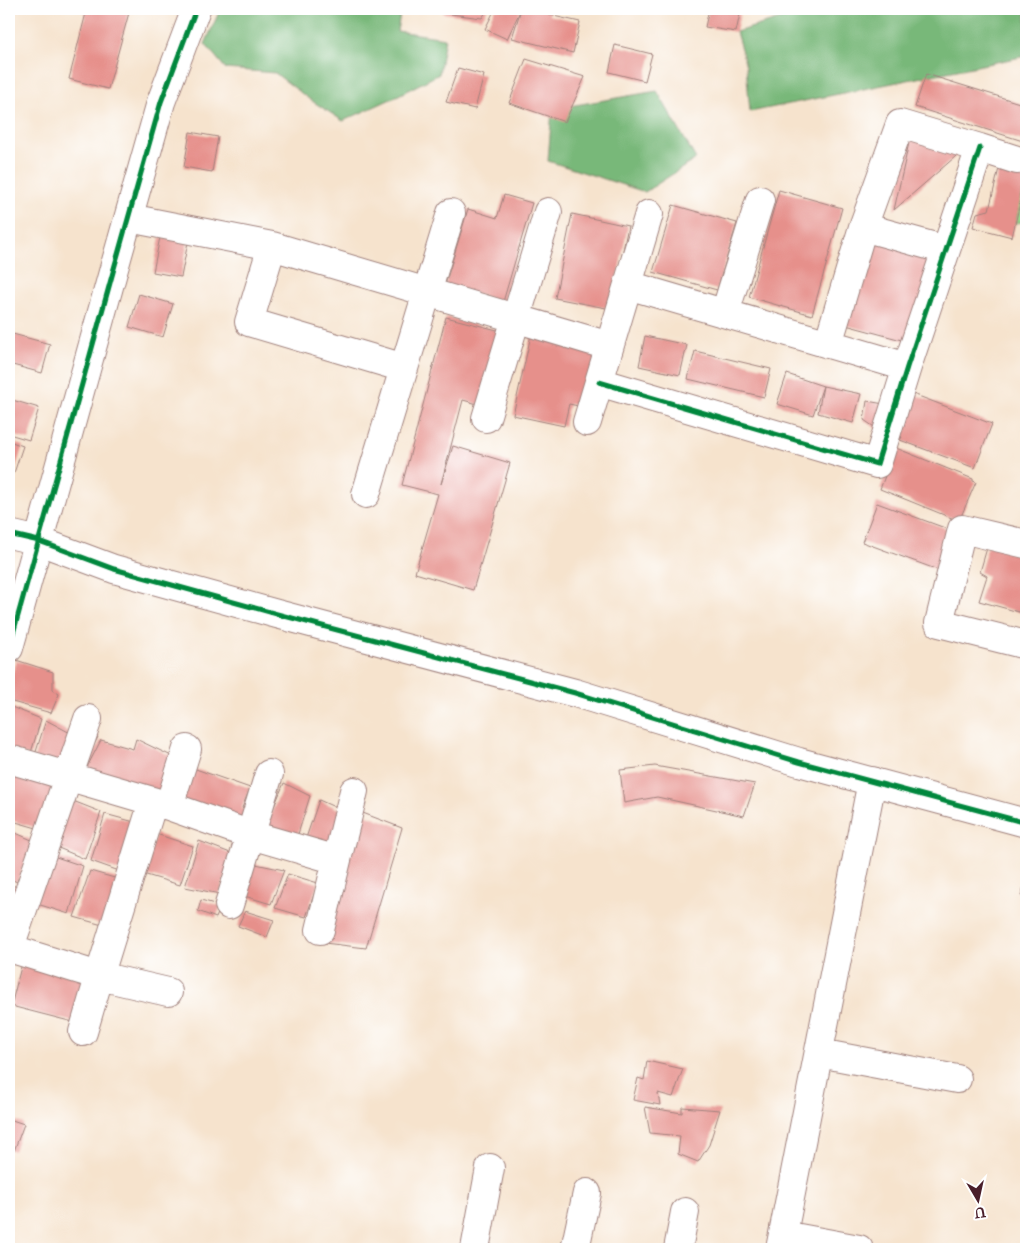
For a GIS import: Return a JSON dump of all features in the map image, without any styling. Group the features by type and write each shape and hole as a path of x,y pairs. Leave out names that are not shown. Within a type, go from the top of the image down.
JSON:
{"street":[{"path":"9,648 161,102 196,9"},
{"path":"828,344 863,227 900,124 1017,160"},
{"path":"599,382 877,464 907,367 980,148"},
{"path":"725,313 760,200"},
{"path":"486,418 548,212"},
{"path":"366,494 451,213"},
{"path":"587,422 650,214"},
{"path":"129,218 272,246 610,346"},
{"path":"863,227 946,250"},
{"path":"272,246 249,322 404,368"},
{"path":"628,285 907,367"},
{"path":"1026,544 962,528 939,623 1026,645"},
{"path":"9,534 39,541 114,569 575,693 799,762 1026,823"},
{"path":"88,719 9,949 99,976 168,992"},
{"path":"83,1032 99,976 161,804 187,749"},
{"path":"9,759 161,804 337,860"},
{"path":"229,905 269,774"},
{"path":"859,1249 781,1242 872,781"},
{"path":"320,930 354,791"},
{"path":"818,1052 957,1080"},
{"path":"475,1249 490,1168"},
{"path":"576,1249 587,1193"},
{"path":"678,1249 685,1212"}],"green space":[{"path":"219,9 401,9 397,31 445,38 439,74 343,121 309,99 275,73 226,69 205,44"},
{"path":"814,9 1026,9 1026,56 750,112 746,66 736,32"},
{"path":"657,91 696,159 645,192 548,161 552,109"},
{"path":"1026,179 1026,220 1015,224"}],"building":[{"path":"74,9 130,9 108,89 69,79 86,13"},
{"path":"443,9 488,9 482,18 443,13"},
{"path":"495,9 521,9 507,39 485,29"},
{"path":"521,9 550,9 549,15 580,22 573,53 512,38"},
{"path":"709,9 741,9 736,32 705,27"},
{"path":"615,45 652,54 645,81 609,72"},
{"path":"526,59 585,77 565,122 509,103"},
{"path":"458,68 484,75 475,109 446,102"},
{"path":"926,74 1026,105 1026,142 915,107"},
{"path":"190,132 218,137 212,172 184,167"},
{"path":"910,138 963,150 894,210"},
{"path":"1000,164 1026,170 1012,237 973,227 977,213 989,210"},
{"path":"779,190 842,208 812,315 749,297"},
{"path":"504,195 532,203 503,302 445,285 468,209 497,218"},
{"path":"673,205 737,223 717,290 653,272"},
{"path":"572,214 628,226 611,309 555,298"},
{"path":"867,234 933,252 909,342 842,324"},
{"path":"160,237 188,242 181,277 153,272"},
{"path":"139,294 173,304 163,337 129,327"},
{"path":"446,317 505,332 485,406 463,400 441,484 453,446 510,463 473,590 415,573 438,494 402,485"},
{"path":"9,333 50,344 42,373 9,364"},
{"path":"531,335 601,350 588,408 569,404 564,426 513,415"},
{"path":"645,336 687,345 680,375 639,366"},
{"path":"695,351 771,369 764,397 688,379"},
{"path":"787,374 823,386 813,415 777,404"},
{"path":"823,386 861,394 853,423 818,413"},
{"path":"913,394 992,424 975,468 900,440 902,437 896,435"},
{"path":"9,399 39,408 29,440 9,434"},
{"path":"867,401 884,404 880,431 864,420"},
{"path":"9,441 23,446 14,473 9,471"},
{"path":"896,448 973,479 976,482 959,521 880,489"},
{"path":"877,503 956,532 941,571 862,542"},
{"path":"989,541 1026,551 1026,614 979,601 987,576 980,572"},
{"path":"16,660 53,672 53,690 59,694 51,713 9,701 9,686"},
{"path":"9,706 41,719 30,756 9,751"},
{"path":"46,720 76,736 78,730 98,737 80,772 34,758"},
{"path":"136,739 186,763 175,799 83,775 101,740 133,749"},
{"path":"655,766 755,784 744,816 657,797 624,803 620,770"},
{"path":"190,767 250,788 242,808 247,812 241,823 179,802"},
{"path":"9,770 54,782 40,829 9,820"},
{"path":"284,783 310,796 298,834 265,828"},
{"path":"68,799 101,812 85,859 56,847"},
{"path":"319,800 350,814 336,853 305,841"},
{"path":"355,810 402,828 366,948 316,942"},
{"path":"105,814 138,823 122,872 91,861"},
{"path":"9,830 34,841 17,882 9,878"},
{"path":"156,834 193,846 180,885 143,874"},
{"path":"199,841 233,854 220,894 185,887"},
{"path":"53,856 83,866 69,914 34,903"},
{"path":"251,863 284,870 271,904 241,895"},
{"path":"90,871 118,879 106,926 74,917"},
{"path":"288,874 318,883 306,917 275,908"},
{"path":"1026,879 1026,898 1021,896"},
{"path":"9,884 20,888 9,916"},
{"path":"201,900 221,906 216,918 198,911"},
{"path":"245,911 274,920 267,937 238,926"},
{"path":"22,963 88,980 77,1023 11,1006"},
{"path":"647,1061 683,1069 673,1097 658,1093 660,1105 633,1100 638,1078 644,1080"},
{"path":"645,1107 682,1113 682,1107 720,1110 709,1145 698,1162 678,1154 680,1136 650,1133"},
{"path":"9,1119 24,1124 14,1151 9,1149"}],"cycle path":[{"path":"9,648 161,102 196,9"},
{"path":"599,382 877,464 907,367 980,148"},
{"path":"9,534 39,541 114,569 575,693 799,762 1026,823"}]}
